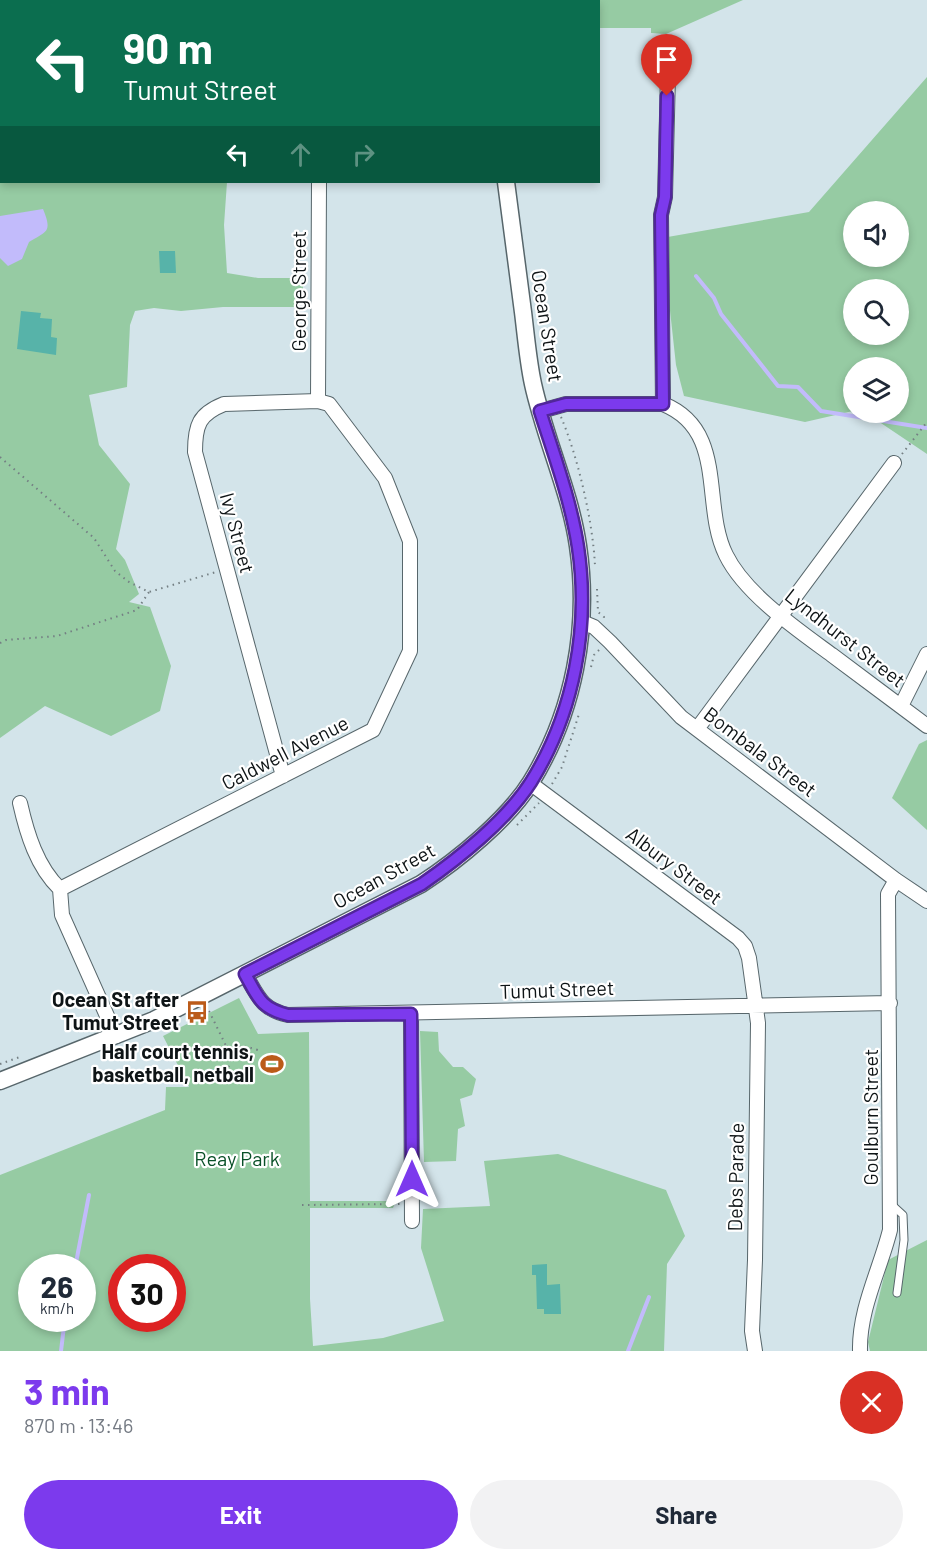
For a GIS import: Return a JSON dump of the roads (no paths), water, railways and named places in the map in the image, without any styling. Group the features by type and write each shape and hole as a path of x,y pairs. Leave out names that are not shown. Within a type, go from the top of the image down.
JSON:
{"street":[{"path":"663,404 661,215 665,197 668,75"},
{"name":"George Street","path":"318,401 319,183"},
{"name":"Ocean Street","path":"0,1081 154,1020 422,884 445,868 498,821 530,783 550,746 565,708 573,678 582,622 581,582 578,545 540,411 529,356 506,183"},
{"name":"Ivy Street","path":"283,776 195,452 195,431 202,418 211,409 224,404 318,401"},
{"name":"Caldwell Avenue","path":"60,889 373,730 411,651 411,541 385,478 329,404 318,401"},
{"name":"Lyndhurst Street","path":"540,411 566,404 663,404 677,409 689,419 702,440 720,538 735,570 780,617 927,726"},
{"path":"697,729 894,463"},
{"name":"Bombala Street","path":"582,622 594,627 610,642 681,717 927,901"},
{"path":"901,706 927,654"},
{"name":"Albury Street","path":"530,783 738,938 745,946 749,958 756,1004"},
{"path":"20,803 27,831 48,877 60,889 63,915 116,1036"},
{"name":"Goulburn Street","path":"860,1351 862,1317 883,1258 890,1230 888,894 896,880"},
{"name":"Tumut Street","path":"245,974 260,1000 271,1011 288,1015 890,1002"},
{"name":"Debs Parade","path":"755,1351 752,1331 758,1023 756,1004"},
{"path":"411,1014 412,1221"}],"lane":[{"path":"891,1204 903,1215 904,1240 897,1293"}],"waterway":[{"path":"696,276 714,298 721,314 778,386 798,387 821,411 927,428"},
{"path":"78,1254 89,1195"},
{"path":"628,1351 649,1297"},
{"path":"61,1351 63,1332"}],"place":[{"name":"Ocean St after Tumut Street","path":"197,1012"},
{"name":"Half court tennis, basketball, netball","path":"272,1064"}],"park label":[{"name":"Reay Park","path":"237,1159"}]}
